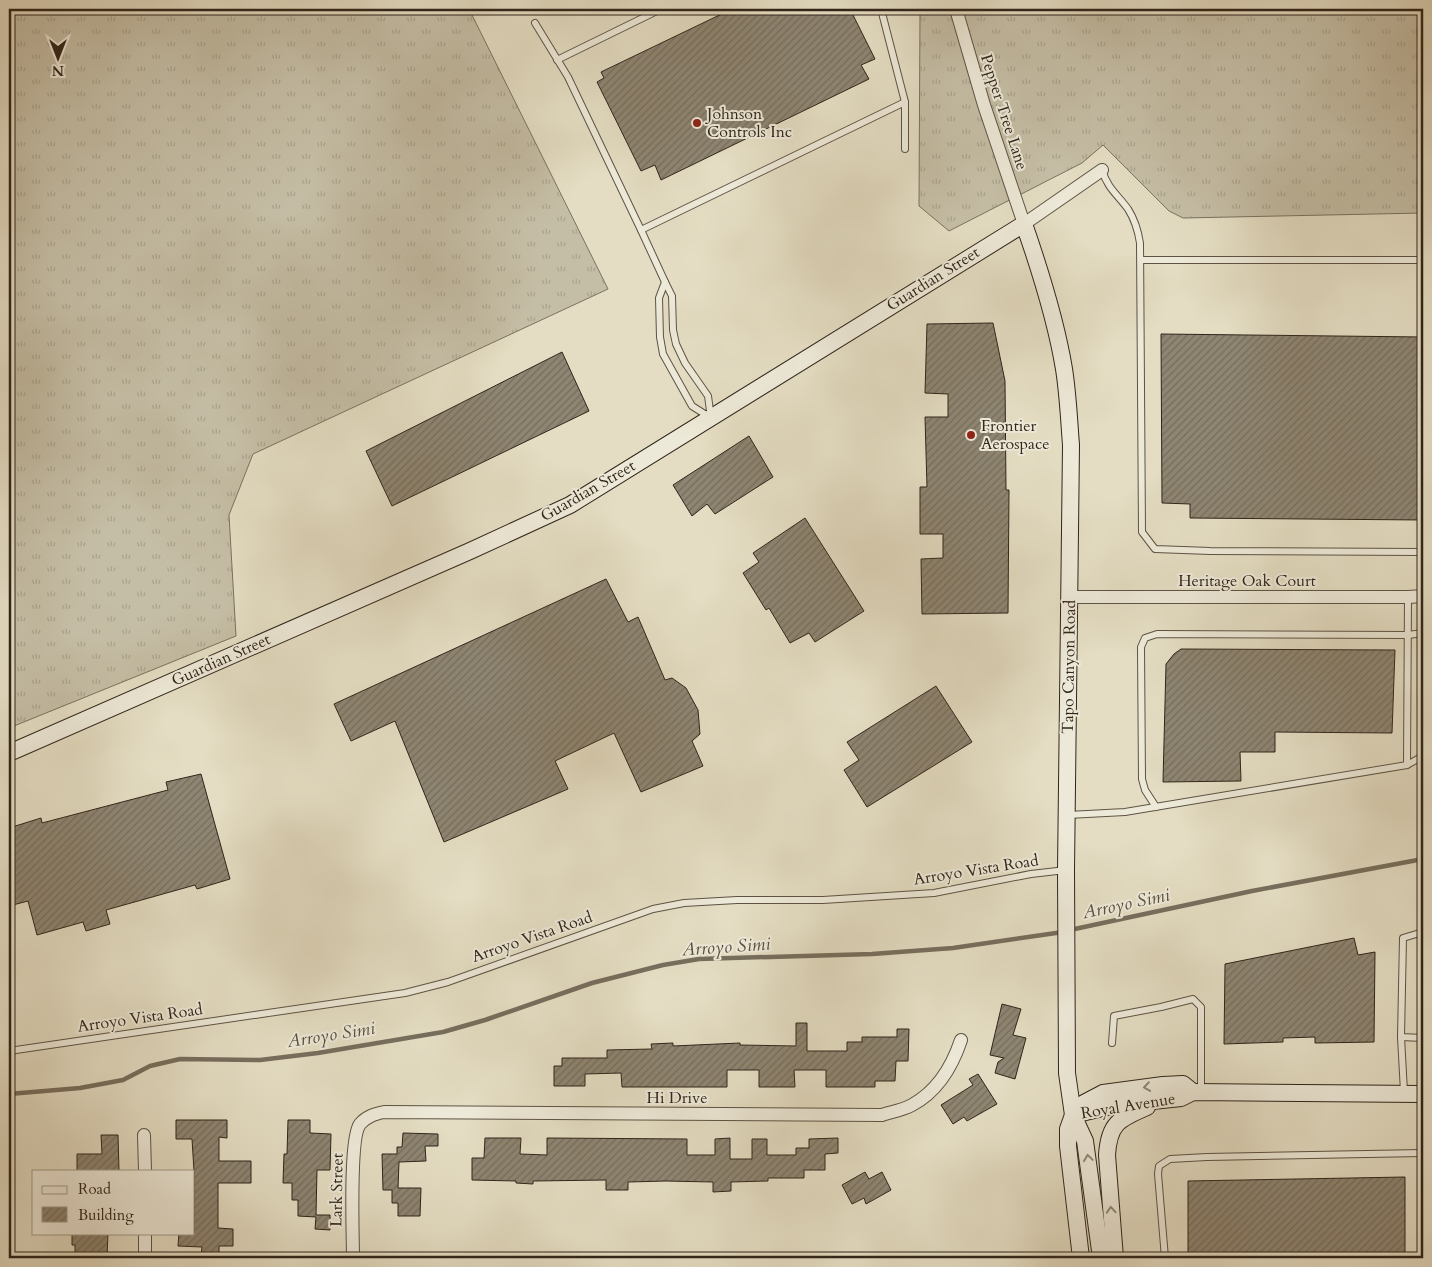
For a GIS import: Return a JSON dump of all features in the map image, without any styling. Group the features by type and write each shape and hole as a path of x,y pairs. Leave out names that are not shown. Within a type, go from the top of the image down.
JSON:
{"street":[{"name":"Pepper Tree Lane","path":"956,9 984,106 1024,224"},
{"name":"Guardian Street","path":"9,753 470,551 570,505 1024,224 1102,170"},
{"name":"Tapo Canyon Road","path":"1024,224 1051,313 1064,367 1068,400 1071,445 1066,870 1067,1073 1073,1115 1085,1141 1101,1258"},
{"name":"Heritage Oak Court","path":"1070,597 1423,596"},
{"name":"Hi Drive","path":"360,1124 371,1115 384,1112 882,1115 911,1106 931,1092 940,1082 955,1058 961,1040"},
{"name":"Royal Avenue","path":"1073,1115 1084,1103 1103,1093 1177,1084 1183,1084 1197,1092"},
{"name":"Royal Avenue","path":"1073,1115 1115,1105 1181,1098 1197,1092 1423,1094"},
{"path":"1114,1258 1107,1155 1108,1138 1114,1127 1126,1116 1164,1100"},
{"name":"Tapo Canyon Road","path":"1073,1115 1068,1129 1068,1146 1081,1258"},
{"name":"Lark Street","path":"353,1258 353,1160 355,1135 360,1124"},
{"path":"144,1135 145,1170"},
{"path":"145,1234 145,1258"}],"lane":[{"path":"557,60 661,9"},
{"path":"881,9 905,102 905,149"},
{"path":"535,24 568,77 672,296 673,330 676,344 685,363 708,396 711,418"},
{"path":"641,230 905,102"},
{"path":"1102,170 1106,183 1128,209 1136,224 1140,243 1142,532 1155,549 1423,552"},
{"path":"1141,260 1423,260"},
{"path":"665,282 659,298 660,337 663,354 692,406 711,418"},
{"path":"1407,765 1408,597"},
{"path":"1156,807 1145,790 1142,779 1141,647 1145,638 1157,634 1408,635 1423,633"},
{"path":"1067,815 1125,812 1156,807 1407,765 1423,756"},
{"name":"Arroyo Vista Road","path":"9,1051 405,993 448,982 653,909 684,903 738,900 823,900 934,893 1031,874 1066,870"},
{"path":"1404,1094 1401,1038 1403,938 1423,932"},
{"path":"1112,1043 1114,1016 1192,999 1201,1007 1197,1092"},
{"path":"1401,1038 1423,1038"},
{"path":"1165,1258 1158,1174 1159,1166 1164,1162 1207,1157 1423,1153"}],"green space":[{"path":"9,9 469,9 608,289 253,454 229,515 236,636 9,728"},
{"path":"920,9 1423,9 1423,213 1183,218 1169,211 1103,145 1082,163 949,231 919,206"}],"building":[{"name":"Johnson Controls Inc","path":"732,9 850,9 875,59 861,65 869,79 661,180 655,165 641,171 597,82 604,78 601,72"},
{"path":"993,323 1005,381 1006,490 1009,490 1008,613 922,614 921,559 943,558 943,534 920,534 920,487 927,487 925,417 948,417 948,394 925,393 927,324"},
{"path":"1161,334 1423,337 1423,520 1190,518 1190,504 1162,503"},
{"path":"562,352 589,411 392,506 366,451"},
{"path":"749,436 773,477 715,514 707,504 692,516 673,485"},
{"path":"805,518 864,611 815,642 809,633 790,643 769,608 766,610 743,573 759,562 753,553"},
{"path":"606,579 628,622 638,617 665,680 672,678 686,688 698,710 700,734 692,741 703,766 641,792 614,733 555,761 568,789 444,842 395,721 351,741 334,704"},
{"path":"1181,649 1395,650 1392,733 1275,732 1275,752 1240,752 1241,781 1163,782 1166,664"},
{"path":"936,686 972,742 867,807 844,770 859,760 847,742"},
{"path":"201,774 230,879 197,889 195,885 106,910 110,924 86,931 83,922 37,935 28,901 9,906 9,828 41,818 42,823 168,790 166,782"},
{"path":"1354,938 1358,955 1375,952 1374,1042 1315,1043 1315,1037 1283,1038 1283,1042 1224,1044 1225,964"},
{"path":"1002,1004 1021,1009 1013,1035 1026,1038 1015,1079 995,1073 998,1062 1004,1058 990,1055"},
{"path":"796,1023 807,1023 807,1051 847,1051 847,1042 862,1042 862,1037 897,1037 897,1029 909,1029 908,1061 896,1061 895,1081 875,1081 875,1087 826,1087 826,1070 794,1070 795,1087 759,1087 759,1070 727,1070 727,1087 622,1087 621,1073 585,1074 585,1086 554,1086 554,1066 562,1066 562,1058 607,1058 607,1050 652,1049 651,1044 673,1043 673,1046 740,1043 740,1045 796,1046"},
{"path":"978,1074 997,1104 967,1121 964,1117 953,1124 941,1105 973,1085 969,1079"},
{"path":"176,1120 227,1120 227,1138 219,1137 219,1161 251,1161 251,1183 218,1183 218,1228 233,1229 233,1246 219,1246 219,1257 201,1256 202,1247 178,1246 179,1234 195,1234 195,1170 192,1139 176,1139"},
{"path":"288,1120 310,1120 310,1133 331,1134 330,1170 317,1170 316,1215 330,1215 330,1230 315,1229 316,1217 298,1216 298,1200 292,1200 292,1183 283,1183 284,1154 287,1154"},
{"path":"403,1133 438,1134 438,1146 425,1146 426,1161 399,1162 398,1188 421,1188 420,1216 398,1216 398,1203 392,1203 392,1190 383,1190 382,1154 397,1154 397,1147 402,1147"},
{"path":"101,1135 118,1135 119,1170 77,1170 77,1154 102,1154"},
{"path":"485,1138 521,1138 520,1154 547,1155 547,1138 687,1139 687,1155 715,1155 715,1139 730,1138 730,1159 752,1159 752,1139 767,1139 767,1155 796,1155 796,1148 809,1148 809,1139 838,1138 838,1153 825,1154 825,1170 804,1170 804,1178 768,1178 768,1181 731,1182 731,1191 713,1192 713,1182 666,1181 628,1182 628,1190 606,1190 606,1180 533,1181 533,1184 516,1183 516,1181 472,1180 472,1158 484,1158"},
{"path":"865,1172 869,1179 882,1172 891,1190 866,1204 864,1198 852,1204 842,1185"},
{"path":"1405,1177 1405,1258 1188,1258 1188,1181"},
{"path":"72,1234 108,1234 107,1258 75,1258 75,1245 72,1245"}],"waterway":[{"name":"Arroyo Simi","path":"1070,930 1252,891 1423,859"},
{"name":"Arroyo Simi","path":"9,1094 80,1088 123,1080 150,1066 180,1059 260,1060 318,1053 443,1032 485,1020 592,983 663,965 699,959 872,954 953,948 1063,932"}],"place":[{"name":"Johnson Controls Inc","path":"697,123"},
{"name":"Frontier Aerospace","path":"971,435"}]}
